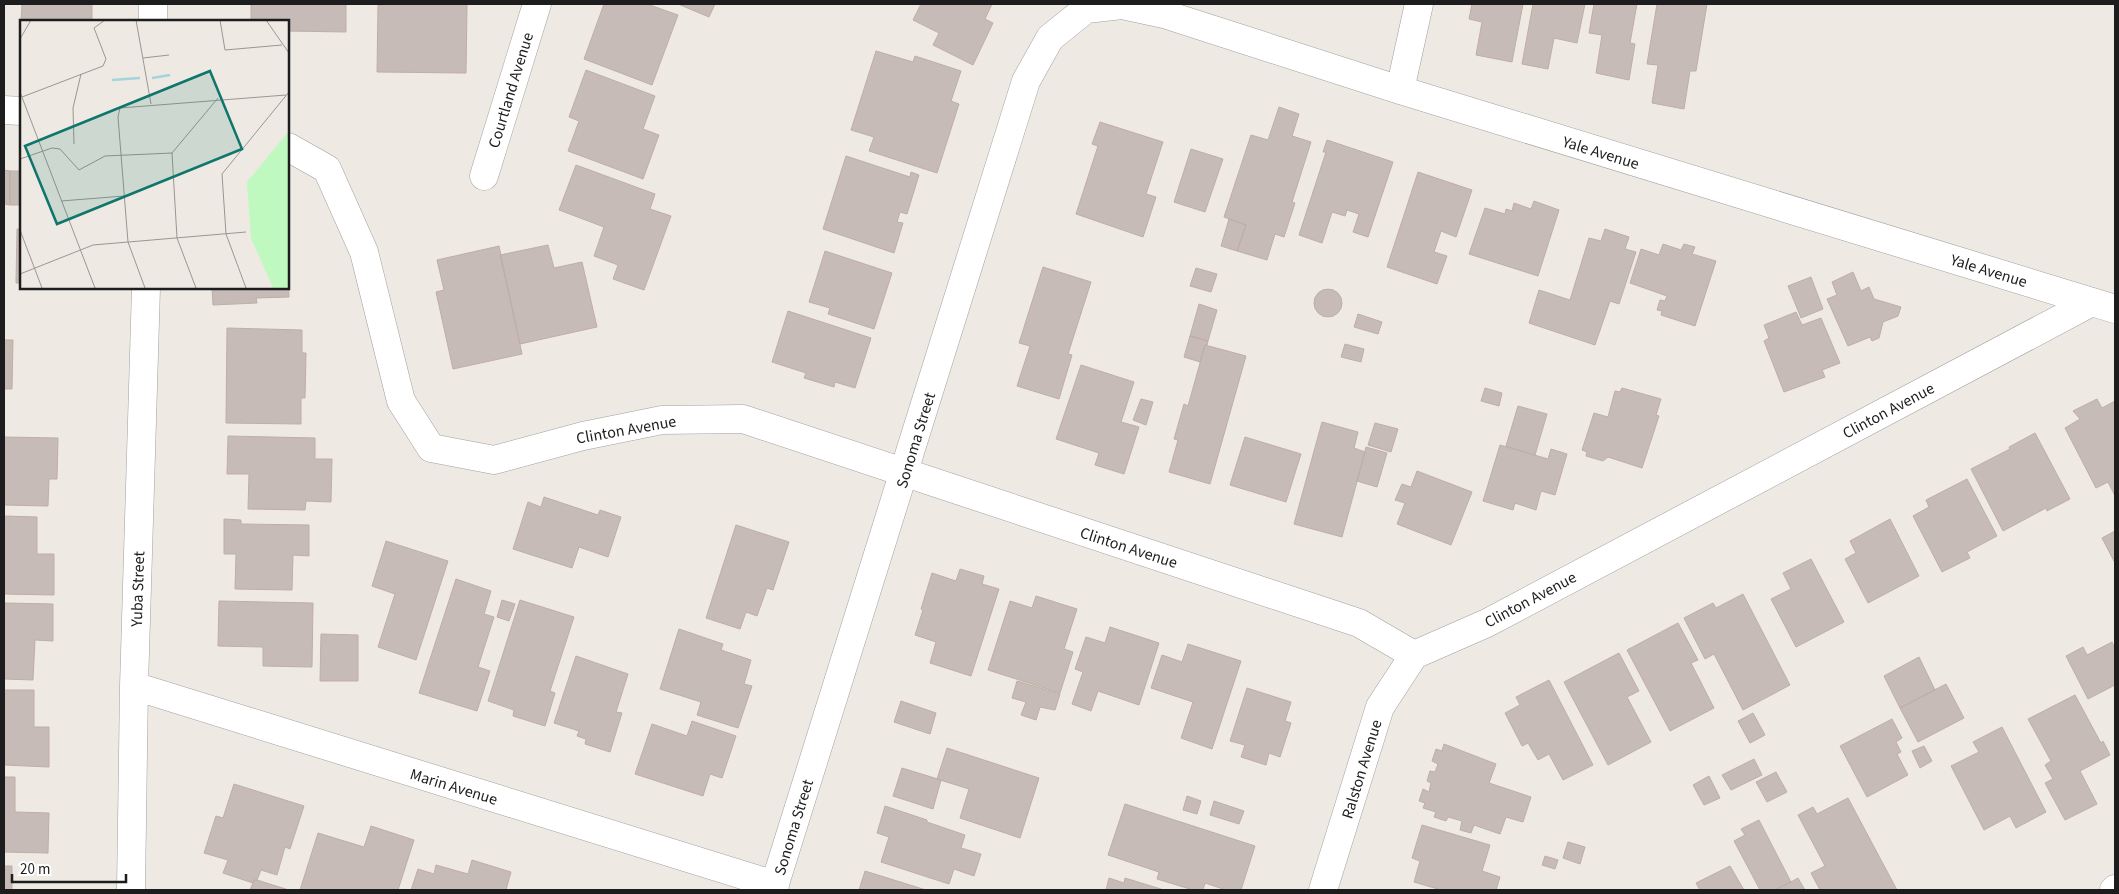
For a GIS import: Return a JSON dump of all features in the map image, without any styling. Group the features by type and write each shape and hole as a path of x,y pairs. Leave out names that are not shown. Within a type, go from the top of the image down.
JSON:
{"street":[{"path":"152,20 153,4"},
{"name":"Courtland Avenue","path":"484,176 537,4"},
{"path":"1400,90 1419,4"},
{"name":"Yale Avenue","path":"1086,9 1122,5 1164,14 1400,90 2104,306"},
{"name":"Sonoma Street","path":"774,888 1026,81 1050,38 1086,9"},
{"path":"4,110 20,111"},
{"name":"Clinton Avenue","path":"289,147 327,169 364,252 401,401 431,448 494,460 583,436 662,420 743,419 1359,623 1414,655 1486,623 2104,306"},
{"name":"Yuba Street","path":"132,890 134,686 146,289"},
{"name":"Ralston Avenue","path":"1323,890 1380,707 1414,655"},
{"name":"Marin Avenue","path":"134,686 774,888"}],"building":[{"path":"22,4 92,4 92,20 21,20"},
{"path":"251,4 346,4 346,32 289,31 289,20 251,20"},
{"path":"467,4 466,73 377,72 378,5"},
{"path":"604,4 647,4 678,15 652,85 584,59"},
{"path":"678,4 715,4 709,17"},
{"path":"921,4 992,4 985,19 993,23 973,65 933,45 939,33 913,20"},
{"path":"1472,4 1523,4 1512,62 1476,55 1482,22 1469,19"},
{"path":"1533,4 1585,4 1577,43 1554,38 1548,69 1522,64"},
{"path":"1594,4 1637,4 1630,43 1635,44 1629,80 1596,73 1602,35 1589,33"},
{"path":"1657,4 1707,4 1696,71 1690,71 1684,109 1652,103 1658,65 1647,64"},
{"path":"876,51 913,62 915,56 961,71 951,101 959,104 937,173 869,151 874,137 851,130"},
{"path":"586,70 655,96 643,129 659,135 643,179 568,151 579,121 569,117"},
{"path":"1279,107 1299,114 1292,136 1311,142 1292,202 1295,203 1284,237 1275,234 1267,260 1237,251 1246,225 1224,217 1251,135 1268,140"},
{"path":"1100,122 1163,142 1146,194 1156,197 1143,237 1076,214 1098,146 1092,144"},
{"path":"1327,140 1393,162 1368,237 1353,232 1359,214 1347,210 1345,216 1332,212 1322,243 1299,235 1326,152 1323,152"},
{"path":"1191,149 1223,159 1205,212 1174,202"},
{"path":"846,156 910,177 911,172 919,175 907,214 900,212 897,222 903,223 894,253 823,229"},
{"path":"576,165 655,194 650,209 671,216 644,290 613,279 618,265 594,256 604,227 559,210"},
{"path":"4,170 10,171 10,205 4,204"},
{"path":"10,171 20,171 20,205 10,205"},
{"path":"1418,172 1472,190 1456,237 1441,231 1434,252 1447,256 1437,284 1387,267"},
{"path":"1534,201 1559,210 1538,276 1469,254 1485,208 1505,214 1506,209 1512,211 1514,203 1531,209"},
{"path":"1229,219 1246,225 1237,251 1221,246"},
{"path":"17,229 20,229 20,283 16,283"},
{"path":"1605,229 1629,237 1625,249 1636,252 1619,304 1610,301 1595,345 1529,323 1539,290 1570,300 1589,238 1601,241"},
{"path":"1663,244 1681,250 1684,244 1695,247 1692,254 1716,261 1695,326 1661,315 1662,311 1657,310 1660,300 1665,301 1667,296 1630,283 1641,249 1659,255"},
{"path":"548,245 554,268 582,262 597,327 520,344 500,255"},
{"path":"499,246 522,354 453,369 436,292 444,290 437,260"},
{"path":"825,251 892,273 874,329 828,314 830,308 809,302"},
{"path":"1043,267 1091,282 1068,354 1072,355 1059,399 1017,386 1030,346 1019,343"},
{"path":"1196,268 1217,274 1211,292 1190,286"},
{"path":"1853,272 1861,291 1869,287 1874,299 1901,307 1898,316 1883,322 1879,338 1872,341 1870,337 1848,346 1827,299 1837,295 1832,282"},
{"path":"1811,277 1823,309 1801,318 1788,286"},
{"path":"212,289 289,289 289,297 256,298 257,303 213,305"},
{"path":"1328,289 1338,293 1342,303 1338,313 1328,317 1318,313 1314,303 1318,293"},
{"path":"1199,304 1217,310 1208,341 1190,336"},
{"path":"788,311 871,338 855,388 835,382 834,387 804,378 806,373 772,362"},
{"path":"1796,312 1802,325 1821,318 1840,363 1822,370 1825,377 1784,392 1764,341 1769,338 1764,325"},
{"path":"1358,314 1382,322 1378,334 1354,327"},
{"path":"227,328 302,330 302,353 306,353 305,398 301,398 301,424 226,423"},
{"path":"1190,336 1208,341 1200,362 1184,357"},
{"path":"4,340 13,340 12,389 4,389"},
{"path":"1345,344 1364,349 1361,362 1341,357"},
{"path":"1205,345 1246,356 1210,484 1169,472 1178,440 1174,439 1184,404 1188,406"},
{"path":"1081,365 1134,382 1121,422 1139,427 1124,474 1095,465 1099,453 1056,439"},
{"path":"1485,388 1502,393 1499,406 1481,401"},
{"path":"1622,388 1661,399 1656,415 1659,416 1642,468 1608,457 1603,461 1586,456 1587,452 1582,450 1594,413 1608,417 1615,391 1620,392"},
{"path":"1141,399 1153,402 1146,425 1133,420"},
{"path":"2097,399 2102,408 2115,401 2115,496 2108,482 2096,488 2065,428 2080,419 2073,411"},
{"path":"1518,406 1547,414 1535,455 1506,446"},
{"path":"1322,422 1358,432 1354,448 1365,452 1342,537 1294,524"},
{"path":"1375,423 1398,429 1391,452 1368,445"},
{"path":"2035,433 2070,499 2047,511 2046,508 2003,531 1971,469 2010,449 2009,447"},
{"path":"228,436 315,438 315,459 332,459 331,502 306,501 305,510 248,509 249,474 227,474"},
{"path":"4,437 58,438 57,479 49,479 48,506 4,505"},
{"path":"1245,437 1301,454 1286,502 1230,485"},
{"path":"1500,445 1548,459 1551,449 1567,454 1555,495 1541,491 1536,510 1515,503 1513,510 1483,501"},
{"path":"1366,447 1387,453 1377,487 1357,481"},
{"path":"1417,471 1472,492 1451,545 1397,524 1405,503 1395,500 1402,484 1411,487"},
{"path":"1967,479 1997,536 1967,552 1970,558 1942,572 1913,516 1929,507 1926,500"},
{"path":"544,497 598,515 600,510 621,517 608,557 579,547 572,568 513,549 528,502 541,507"},
{"path":"4,516 37,517 37,554 54,554 54,595 4,594"},
{"path":"224,519 241,520 241,524 309,525 309,556 293,555 292,590 235,589 236,554 224,554"},
{"path":"1890,519 1919,576 1868,603 1845,559 1856,553 1850,541"},
{"path":"736,525 789,542 773,590 767,588 757,616 746,612 740,629 706,618"},
{"path":"2115,531 2115,563 2102,538"},
{"path":"386,541 448,561 416,660 378,647 395,594 372,586"},
{"path":"1811,559 1844,622 1796,647 1771,599 1791,589 1783,573"},
{"path":"960,569 984,576 982,584 999,589 971,676 930,663 936,642 915,635 932,573 956,581"},
{"path":"456,579 491,591 484,614 494,617 478,667 490,671 477,711 419,693"},
{"path":"1743,594 1790,685 1743,710 1714,654 1705,659 1684,618 1713,603 1716,608"},
{"path":"1036,596 1077,609 1064,649 1073,652 1060,693 988,670 1010,601 1032,608"},
{"path":"502,600 515,604 509,621 497,617"},
{"path":"520,600 574,617 550,691 555,693 545,726 513,716 514,710 488,701"},
{"path":"219,601 313,603 312,667 263,666 263,647 218,646"},
{"path":"4,603 53,604 53,641 35,640 33,680 4,679"},
{"path":"1678,623 1698,660 1691,663 1714,708 1670,731 1627,650"},
{"path":"1110,627 1159,643 1139,705 1098,691 1091,711 1072,704 1083,672 1075,669 1086,637 1105,643"},
{"path":"679,629 723,644 721,650 751,660 744,684 752,686 738,728 697,715 701,702 660,689"},
{"path":"321,634 358,635 358,681 320,681"},
{"path":"2112,642 2115,649 2115,685 2088,699 2066,656 2083,647 2087,655"},
{"path":"1188,644 1241,661 1212,749 1181,738 1193,702 1151,688 1162,655 1182,662"},
{"path":"1619,653 1639,691 1627,697 1651,742 1608,765 1564,682"},
{"path":"576,656 628,674 616,712 622,713 610,752 585,744 586,739 577,736 579,731 554,723"},
{"path":"1919,657 1935,690 1900,708 1884,676"},
{"path":"1549,680 1593,765 1563,780 1549,754 1538,760 1528,743 1522,746 1505,713 1520,705 1516,697"},
{"path":"1017,681 1060,694 1055,710 1040,707 1036,720 1021,715 1026,702 1012,698"},
{"path":"1946,684 1964,718 1918,742 1900,708"},
{"path":"1247,688 1291,702 1285,721 1291,723 1280,757 1269,753 1266,765 1241,757 1245,745 1230,741"},
{"path":"4,690 34,690 34,727 49,727 49,767 4,765"},
{"path":"2075,695 2101,743 2103,741 2110,755 2080,771 2097,804 2065,820 2045,783 2053,779 2045,765 2051,761 2028,719"},
{"path":"901,701 936,713 930,734 894,722"},
{"path":"1753,713 1765,735 1750,743 1738,721"},
{"path":"1892,719 1902,738 1896,742 1901,752 1897,754 1908,775 1867,797 1840,746"},
{"path":"692,721 736,736 722,778 710,774 703,796 635,774 652,724 687,736"},
{"path":"2002,727 2046,812 2016,828 2010,816 1984,830 1951,766 1979,752 1973,742"},
{"path":"1444,744 1496,764 1489,783 1531,797 1523,822 1506,817 1500,834 1474,825 1471,833 1460,830 1462,821 1448,817 1446,821 1434,817 1436,812 1423,808 1425,803 1419,801 1423,789 1429,792 1431,783 1427,781 1430,771 1435,772 1438,764 1432,761 1436,749 1442,751"},
{"path":"1924,746 1932,761 1920,768 1912,751"},
{"path":"947,748 1039,778 1020,838 960,818 969,789 937,779"},
{"path":"1754,759 1762,775 1731,790 1722,775"},
{"path":"902,768 941,780 933,809 893,796"},
{"path":"1776,772 1787,792 1767,802 1756,782"},
{"path":"1709,776 1720,798 1704,805 1693,785"},
{"path":"4,777 15,777 15,812 49,813 48,853 4,852"},
{"path":"234,784 304,806 290,849 285,847 277,875 261,870 257,880 254,880 253,883 223,873 228,860 204,853 216,816 223,818"},
{"path":"1187,796 1201,801 1197,814 1183,810"},
{"path":"1848,798 1897,890 1820,890 1811,873 1825,866 1798,815 1813,807 1817,814"},
{"path":"1214,801 1244,811 1239,824 1210,815"},
{"path":"1125,804 1255,846 1241,890 1226,890 1205,883 1203,890 1193,890 1157,879 1159,872 1108,855"},
{"path":"885,806 965,835 961,848 981,854 974,876 954,869 949,884 881,862 889,837 877,833"},
{"path":"1759,820 1791,882 1775,890 1760,890 1734,841 1745,835 1741,829"},
{"path":"1422,825 1490,845 1482,871 1500,877 1496,890 1441,890 1414,882 1420,861 1412,858"},
{"path":"371,826 414,840 398,890 300,890 318,833 364,847"},
{"path":"1568,842 1585,847 1580,864 1563,858"},
{"path":"1545,856 1558,860 1555,869 1542,865"},
{"path":"472,860 511,872 506,890 411,890 418,869 434,874 436,865 468,874"},
{"path":"4,866 12,866 12,890 4,890"},
{"path":"1730,866 1744,890 1700,890 1696,883"},
{"path":"865,871 926,890 859,890"},
{"path":"1109,878 1124,883 1125,878 1164,890 1106,890"},
{"path":"1798,878 1805,890 1775,890 1791,882"},
{"path":"254,880 257,880 289,890 250,890"}]}
